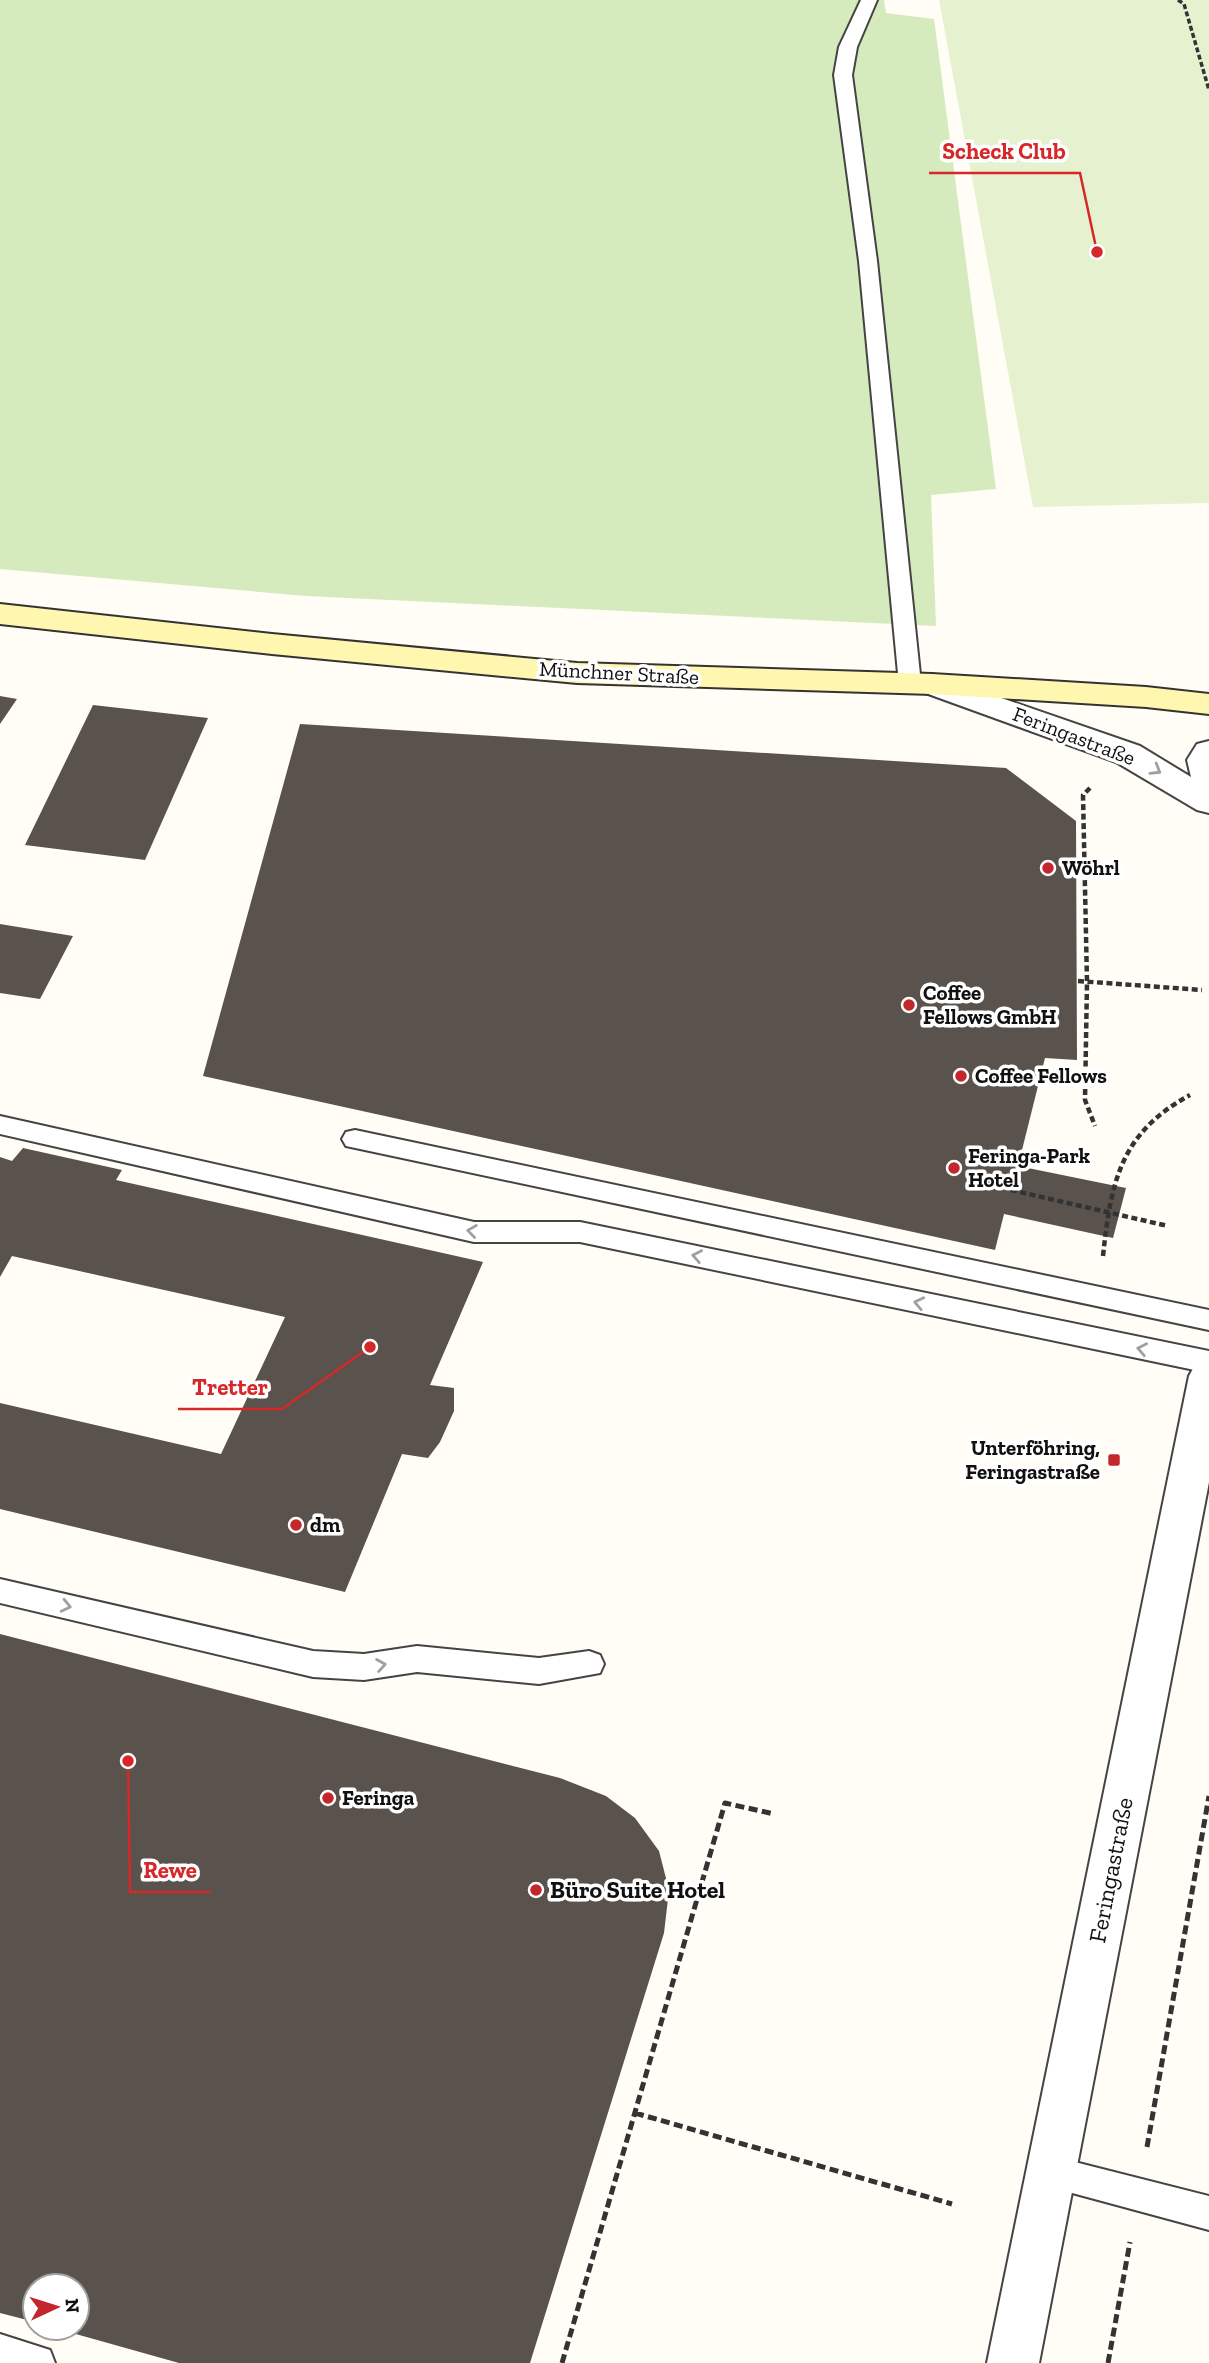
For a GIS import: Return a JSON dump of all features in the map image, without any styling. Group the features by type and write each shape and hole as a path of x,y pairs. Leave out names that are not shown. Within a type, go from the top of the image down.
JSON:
{"main road":[{"name":"Münchner Straße","path":"15,616 577,673 921,684 1209,704"}],"street":[{"name":"Feringastraße","path":"921,684 1128,754 1209,802"},
{"path":"1209,752 1204,760 1209,782"},
{"name":"Feringastraße","path":"1013,2363 1209,1376"}],"lane":[{"path":"869,0 848,47 843,75 921,684"},
{"path":"0,1125 474,1232 580,1232 1209,1362"},
{"path":"355,1139 1209,1320"},
{"path":"0,1591 313,1664 364,1667 417,1659 539,1671 589,1664"},
{"path":"1051,2172 1209,2213"},
{"path":"0,2352 37,2363"}],"path":[{"path":"1178,0 1184,4 1209,90"},
{"path":"1083,795 1087,982 1085,1100 1095,1126"},
{"path":"1078,981 1202,990"},
{"path":"1102,1265 1107,1212 1123,1160 1138,1131 1171,1103 1190,1096"},
{"path":"1012,1191 1168,1226"},
{"path":"1108,2363 1209,1796"},
{"path":"562,2363 725,1803 774,1814"},
{"path":"635,2113 953,2204"}],"green space":[{"path":"0,0 884,0 886,13 934,19 996,489 931,495 936,626 306,596 0,569"},
{"path":"939,0 1209,0 1209,503 1033,507"}],"building":[{"path":"0,696 17,699 0,724"},
{"path":"93,705 208,718 145,860 25,845"},
{"path":"300,724 1006,768 1076,821 1077,1060 1045,1058 1018,1166 1126,1188 1113,1238 1004,1214 995,1250 203,1076"},
{"path":"0,924 73,936 40,999 0,993"},
{"path":"23,1148 122,1170 116,1180 483,1262 430,1385 454,1388 454,1411 440,1442 428,1458 402,1454 345,1592 0,1509 0,1403 221,1454 285,1317 12,1256 0,1277 0,1157 12,1161"},
{"path":"0,1634 560,1778 606,1796 635,1818 659,1851 669,1890 664,1933 530,2363 179,2363 91,2338 91,2272 21,2272 21,2318 0,2313"}],"place":[{"name":"Scheck Club","path":"1097,252"},
{"name":"Wöhrl","path":"1048,868"},
{"name":"Coffee Fellows GmbH","path":"909,1005"},
{"name":"Coffee Fellows","path":"961,1076"},
{"name":"Feringa-Park Hotel","path":"954,1168"},
{"name":"Tretter","path":"370,1347"},
{"name":"Unterföhring, Feringastraße","path":"1114,1460"},
{"name":"dm","path":"296,1525"},
{"name":"Rewe","path":"128,1761"},
{"name":"Feringa","path":"328,1798"},
{"name":"Büro Suite Hotel","path":"536,1890"}]}
